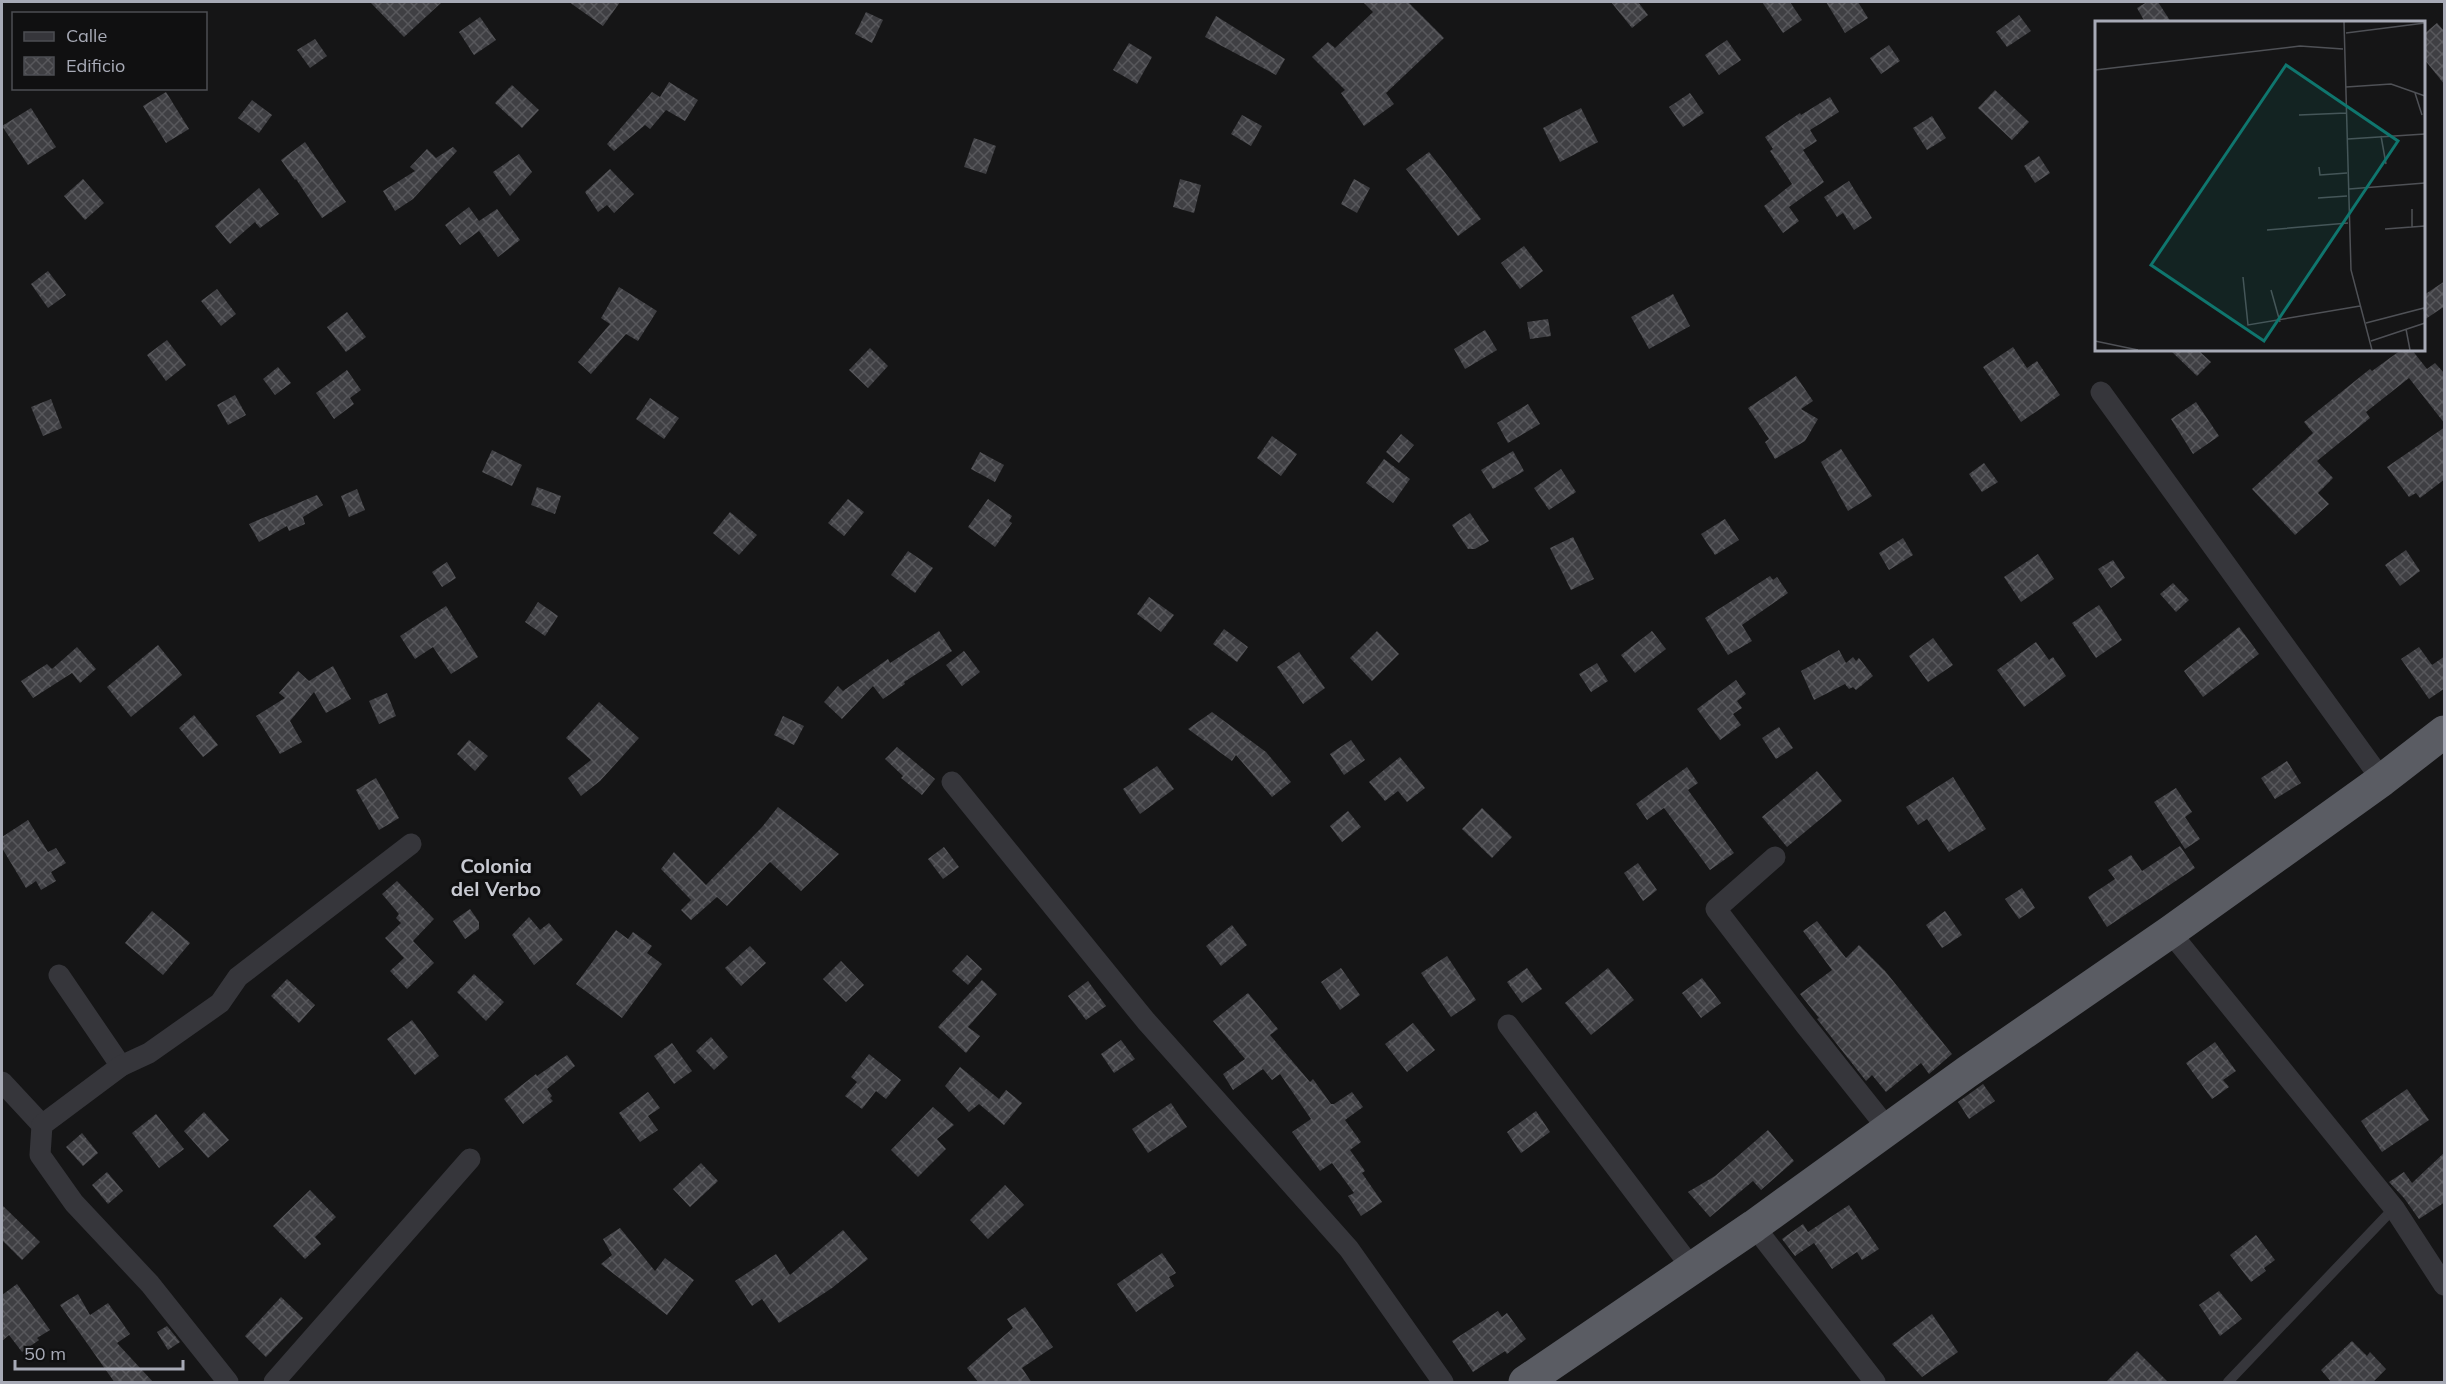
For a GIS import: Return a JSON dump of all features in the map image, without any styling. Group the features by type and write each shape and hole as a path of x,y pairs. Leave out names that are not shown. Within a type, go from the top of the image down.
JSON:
{"highway":[{"path":"1526,1383 1754,1226 1967,1072 2170,932 2445,732"}],"street":[{"path":"2101,392 2382,780"},
{"path":"952,782 1146,1021 1349,1249 1443,1383"},
{"path":"42,1125 121,1066 149,1053 220,1003 238,977 411,844"},
{"path":"1775,857 1716,909 1888,1129"},
{"path":"2170,932 2394,1208 2445,1285"},
{"path":"59,975 121,1066"},
{"path":"1508,1025 1692,1268"},
{"path":"2,1082 42,1125 40,1155 74,1203 150,1284 228,1383"},
{"path":"274,1383 470,1159"},
{"path":"1754,1226 1875,1383"}],"lane":[{"path":"2228,1383 2394,1208"}],"building":[{"path":"370,2 442,2 404,37"},
{"path":"569,2 620,2 603,26"},
{"path":"1363,2 1408,2 1444,38 1386,93 1394,104 1364,126 1341,93 1345,90 1312,57 1328,42 1335,48 1373,12"},
{"path":"1611,2 1638,2 1648,15 1632,28"},
{"path":"1762,2 1790,2 1802,20 1783,33"},
{"path":"1826,2 1858,2 1868,18 1845,33"},
{"path":"2147,2 2158,2 2170,21 2144,21 2137,8"},
{"path":"866,12 883,20 872,43 855,34"},
{"path":"2019,15 2031,31 2007,47 1996,32"},
{"path":"1216,16 1285,59 1276,75 1205,37"},
{"path":"480,17 496,40 474,55 459,32"},
{"path":"2437,23 2445,32 2445,85 2425,60 2425,33"},
{"path":"315,39 327,56 310,68 297,50"},
{"path":"1727,40 1741,60 1719,75 1705,55"},
{"path":"1129,43 1152,57 1137,84 1113,70"},
{"path":"1889,45 1900,61 1881,74 1870,58"},
{"path":"669,82 698,100 685,121 666,110 650,129 645,125 614,151 607,144 652,92 660,97"},
{"path":"512,85 539,110 522,128 495,103"},
{"path":"1995,90 2029,122 2012,140 1978,108"},
{"path":"166,92 189,129 166,143 143,106"},
{"path":"1690,93 1704,113 1683,127 1669,107"},
{"path":"1830,97 1839,112 1810,130 1817,141 1803,150 1824,182 1789,207 1799,221 1783,233 1764,206 1792,184 1770,151 1773,149 1765,137 1800,113 1801,115"},
{"path":"252,100 272,115 259,133 238,118"},
{"path":"31,108 56,147 28,165 2,126"},
{"path":"1581,108 1598,142 1560,162 1543,128"},
{"path":"1242,115 1262,126 1251,146 1231,134"},
{"path":"1932,116 1946,138 1927,150 1913,128"},
{"path":"974,138 996,146 986,174 964,167"},
{"path":"305,142 346,202 322,218 281,160"},
{"path":"453,147 457,151 413,199 395,211 383,191 415,171 410,167 427,149 436,158"},
{"path":"1429,152 1481,219 1458,236 1406,169"},
{"path":"519,154 532,172 510,196 493,172"},
{"path":"2039,156 2050,173 2035,183 2024,166"},
{"path":"610,169 634,194 614,213 607,205 598,212 585,192"},
{"path":"83,179 104,203 85,220 64,196"},
{"path":"1180,179 1201,185 1194,213 1173,207"},
{"path":"1354,179 1370,188 1357,213 1341,204"},
{"path":"1849,181 1872,218 1854,230 1843,213 1837,217 1824,197"},
{"path":"259,188 279,214 260,228 255,222 230,244 215,226"},
{"path":"469,207 479,221 497,209 520,240 498,257 479,231 460,245 445,225"},
{"path":"1524,246 1543,271 1520,289 1501,263"},
{"path":"48,271 66,295 48,308 31,284"},
{"path":"2445,281 2445,306 2425,319 2425,294"},
{"path":"619,287 657,311 638,341 626,334 591,374 578,362 610,324 601,318"},
{"path":"217,289 236,314 221,326 201,301"},
{"path":"1673,294 1690,326 1649,349 1631,317"},
{"path":"347,312 366,337 346,352 327,327"},
{"path":"1548,319 1551,336 1530,339 1527,322"},
{"path":"1485,330 1497,350 1465,369 1454,349"},
{"path":"167,340 186,365 166,381 147,355"},
{"path":"2013,347 2027,368 2037,361 2060,395 2021,422 1983,367"},
{"path":"870,348 888,366 868,388 849,370"},
{"path":"2171,351 2199,351 2211,362 2197,376"},
{"path":"2400,351 2413,351 2427,369 2435,363 2445,374 2445,424 2409,378 2366,412 2370,418 2317,461 2333,478 2318,493 2329,504 2295,535 2252,489 2313,433 2304,422 2370,369 2372,371"},
{"path":"278,367 291,383 275,395 263,379"},
{"path":"347,370 361,390 350,398 354,404 334,419 316,393"},
{"path":"1796,376 1813,401 1801,409 1818,419 1805,441 1775,459 1765,442 1769,439 1748,408"},
{"path":"235,395 246,415 228,425 217,405"},
{"path":"650,398 679,418 664,439 636,419"},
{"path":"51,399 62,428 43,436 31,407"},
{"path":"2196,402 2219,436 2193,454 2171,419"},
{"path":"1528,404 1540,424 1508,443 1497,423"},
{"path":"2445,427 2445,479 2420,498 2416,493 2409,497 2387,467"},
{"path":"1401,434 1414,445 1399,463 1386,452"},
{"path":"1272,436 1297,454 1281,476 1257,458"},
{"path":"1841,449 1872,496 1848,511 1821,462"},
{"path":"492,450 522,465 512,486 482,472"},
{"path":"1513,451 1524,471 1493,489 1481,470"},
{"path":"980,452 1004,465 995,482 971,469"},
{"path":"1384,459 1410,479 1393,503 1366,483"},
{"path":"1984,463 1998,482 1982,492 1969,474"},
{"path":"1561,469 1576,492 1549,510 1534,488"},
{"path":"537,487 561,496 555,514 531,505"},
{"path":"357,489 365,510 349,517 341,496"},
{"path":"317,495 323,505 303,517 305,524 289,531 287,526 259,542 249,524"},
{"path":"848,499 864,512 844,536 828,523"},
{"path":"988,499 1012,516 1009,521 1012,523 995,547 968,527"},
{"path":"730,512 757,535 739,555 713,533"},
{"path":"1470,513 1489,541 1475,549 1468,549 1452,525"},
{"path":"1725,519 1739,540 1715,555 1701,534"},
{"path":"1573,537 1594,579 1571,590 1550,548"},
{"path":"1903,538 1913,555 1889,570 1879,553"},
{"path":"2406,550 2420,571 2400,586 2385,565"},
{"path":"908,551 933,568 915,593 891,575"},
{"path":"2038,554 2054,579 2021,602 2004,577"},
{"path":"2113,560 2125,578 2111,588 2098,569"},
{"path":"447,562 456,578 442,587 432,572"},
{"path":"1770,576 1773,580 1777,577 1788,593 1742,625 1752,641 1728,655 1705,618"},
{"path":"2173,583 2189,600 2176,612 2160,594"},
{"path":"1149,597 1174,615 1161,632 1137,614"},
{"path":"538,602 558,616 545,636 525,622"},
{"path":"2099,605 2122,640 2096,658 2072,623"},
{"path":"446,606 478,657 451,674 433,647 415,659 400,636"},
{"path":"2239,627 2259,654 2203,697 2184,671"},
{"path":"1224,629 1248,647 1237,662 1213,644"},
{"path":"939,631 952,651 904,682 905,684 883,699 873,686 842,719 824,702 838,686 843,691 888,659 890,663"},
{"path":"1377,631 1399,654 1372,681 1350,658"},
{"path":"1652,631 1666,649 1635,673 1621,655"},
{"path":"1933,638 1953,665 1928,682 1909,656"},
{"path":"2036,642 2049,660 2053,657 2066,676 2024,707 1997,670"},
{"path":"158,645 182,675 131,717 107,687"},
{"path":"77,647 96,669 80,683 72,673 33,698 21,681 47,664 52,669"},
{"path":"2419,647 2432,665 2445,656 2445,688 2429,699 2401,659"},
{"path":"1839,650 1846,663 1853,657 1856,661 1859,658 1873,676 1856,690 1853,687 1849,689 1845,684 1814,700 1801,671"},
{"path":"964,651 980,672 962,686 946,665"},
{"path":"1299,652 1325,688 1303,704 1277,667"},
{"path":"1597,663 1608,681 1591,692 1579,674"},
{"path":"333,666 351,699 326,713 314,692 290,721 302,742 280,754 256,716 285,698 279,693 298,671 309,681"},
{"path":"1736,680 1746,694 1737,701 1742,708 1733,714 1741,725 1720,740 1697,709"},
{"path":"387,693 396,716 379,724 369,701"},
{"path":"599,702 639,738 600,781 581,796 568,778 591,760 566,738"},
{"path":"1212,712 1266,752 1291,782 1272,797 1236,755 1232,761 1188,729"},
{"path":"194,715 218,745 203,757 179,728"},
{"path":"783,716 804,726 794,745 774,735"},
{"path":"1779,727 1793,748 1776,759 1762,738"},
{"path":"469,740 488,756 475,771 457,754"},
{"path":"1351,740 1365,760 1344,775 1330,754"},
{"path":"897,747 935,779 922,795 901,778 903,776 885,759"},
{"path":"1400,757 1425,788 1407,802 1398,791 1385,801 1369,782"},
{"path":"2287,761 2301,783 2275,799 2261,778"},
{"path":"1157,766 1174,789 1140,814 1123,789"},
{"path":"1687,767 1698,783 1688,790 1734,853 1710,870 1664,808 1647,820 1636,804"},
{"path":"1817,771 1842,801 1787,847 1762,817"},
{"path":"1953,777 1986,829 1949,852 1927,819 1918,825 1906,807"},
{"path":"376,778 399,818 379,830 356,790"},
{"path":"2176,788 2192,812 2185,817 2200,839 2185,849 2154,802"},
{"path":"778,807 839,854 801,891 770,862 727,906 717,897 691,920 681,910 691,900 661,869 674,852 706,885 762,827"},
{"path":"1482,808 1512,837 1492,858 1462,829"},
{"path":"1348,811 1361,827 1342,842 1330,826"},
{"path":"28,820 48,852 56,848 66,863 51,872 56,881 41,890 36,881 26,888 2,848 2,837"},
{"path":"2180,846 2195,868 2107,927 2088,897 2115,879 2108,870 2131,855 2142,871"},
{"path":"944,847 959,867 943,879 928,859"},
{"path":"1638,863 1657,890 1643,901 1624,873"},
{"path":"397,881 434,919 413,941 434,963 407,989 390,971 404,958 385,938 401,923 396,918 399,914 382,894"},
{"path":"2022,888 2035,908 2019,919 2005,899"},
{"path":"470,909 479,922 479,929 465,939 453,921"},
{"path":"152,911 190,943 163,975 125,943"},
{"path":"1945,911 1962,935 1942,948 1926,925"},
{"path":"529,917 540,930 549,923 563,940 534,965 512,935"},
{"path":"1817,921 1846,958 1859,945 1885,971 1952,1054 1929,1074 1921,1063 1886,1092 1872,1075 1866,1081 1817,1019 1819,1018 1800,994 1832,970 1803,931"},
{"path":"1232,925 1247,945 1221,966 1206,946"},
{"path":"616,930 628,939 633,932 652,946 647,953 662,964 622,1018 576,984"},
{"path":"750,946 766,963 741,986 725,968"},
{"path":"967,955 982,969 968,985 952,971"},
{"path":"1447,956 1476,1000 1451,1017 1421,973"},
{"path":"841,961 864,985 846,1002 823,979"},
{"path":"1341,968 1360,995 1340,1010 1321,982"},
{"path":"1527,968 1542,989 1522,1003 1507,982"},
{"path":"1608,968 1634,1000 1591,1035 1565,1003"},
{"path":"474,974 504,1002 486,1021 457,992"},
{"path":"1702,978 1721,1003 1701,1018 1682,993"},
{"path":"287,979 315,1005 299,1023 271,996"},
{"path":"982,980 997,994 968,1027 980,1036 966,1053 938,1027"},
{"path":"1088,981 1106,1006 1086,1020 1068,996"},
{"path":"1248,993 1278,1029 1270,1035 1310,1082 1313,1079 1331,1104 1352,1092 1363,1107 1345,1120 1361,1142 1350,1150 1365,1171 1362,1173 1382,1202 1361,1216 1348,1196 1354,1193 1332,1163 1320,1171 1292,1132 1311,1119 1280,1074 1272,1080 1263,1069 1233,1090 1223,1074 1245,1059 1213,1021"},
{"path":"412,1020 439,1056 415,1075 387,1039"},
{"path":"1413,1023 1435,1050 1407,1072 1385,1044"},
{"path":"711,1037 728,1057 714,1070 696,1051"},
{"path":"1121,1040 1135,1059 1114,1073 1101,1054"},
{"path":"2215,1042 2236,1071 2223,1080 2229,1087 2212,1099 2186,1063"},
{"path":"672,1043 692,1071 674,1084 654,1056"},
{"path":"869,1054 901,1080 886,1099 876,1091 862,1109 845,1096 857,1082 851,1077"},
{"path":"567,1055 575,1066 547,1089 553,1101 523,1124 504,1099 536,1074 537,1076"},
{"path":"960,1067 999,1099 1006,1090 1022,1103 1004,1125 979,1104 969,1112 945,1086"},
{"path":"1983,1084 1995,1101 1969,1119 1958,1102"},
{"path":"2407,1089 2429,1120 2382,1152 2361,1121"},
{"path":"648,1092 660,1108 648,1116 658,1130 640,1142 619,1113"},
{"path":"1171,1103 1187,1127 1148,1153 1132,1129"},
{"path":"933,1107 954,1125 937,1139 946,1149 918,1177 891,1150"},
{"path":"1536,1111 1550,1132 1521,1153 1507,1132"},
{"path":"204,1112 229,1140 208,1158 184,1131"},
{"path":"156,1114 184,1149 159,1168 132,1133"},
{"path":"1768,1130 1794,1161 1761,1190 1753,1181 1710,1217 1688,1192 1715,1176"},
{"path":"82,1133 98,1153 83,1166 66,1147"},
{"path":"2445,1152 2445,1202 2419,1219 2389,1182 2404,1172 2412,1183"},
{"path":"701,1163 718,1181 690,1207 673,1189"},
{"path":"107,1172 123,1191 108,1204 92,1185"},
{"path":"1005,1185 1024,1205 988,1239 970,1220"},
{"path":"310,1190 336,1217 315,1237 321,1244 305,1259 273,1226"},
{"path":"2,1205 40,1242 22,1260 2,1240"},
{"path":"1849,1205 1879,1249 1862,1260 1857,1252 1832,1269 1814,1243 1795,1256 1782,1239 1803,1224 1808,1232"},
{"path":"620,1228 655,1271 665,1258 694,1280 667,1315 601,1264 612,1255 603,1239"},
{"path":"843,1230 868,1259 832,1288 779,1323 762,1299 752,1306 735,1281 776,1254 790,1275"},
{"path":"2256,1235 2275,1260 2264,1268 2266,1271 2251,1282 2230,1255"},
{"path":"1162,1253 1176,1273 1169,1277 1174,1286 1136,1312 1117,1284"},
{"path":"17,1284 50,1330 22,1352 9,1335 2,1341 2,1295"},
{"path":"2219,1291 2242,1319 2220,1336 2199,1305"},
{"path":"78,1294 90,1315 108,1303 130,1334 117,1343 154,1383 115,1383 60,1305"},
{"path":"281,1297 303,1318 266,1357 245,1336"},
{"path":"1025,1307 1053,1347 1022,1368 1032,1383 979,1383 967,1368 1013,1328 1007,1319"},
{"path":"1498,1311 1502,1317 1507,1313 1526,1339 1507,1354 1505,1351 1473,1372 1452,1341"},
{"path":"1932,1314 1958,1352 1922,1377 1892,1344"},
{"path":"167,1326 180,1342 168,1350 157,1332"},
{"path":"2352,1341 2367,1356 2370,1352 2386,1369 2372,1383 2332,1383 2321,1370"},
{"path":"2137,1351 2169,1383 2105,1383"}],"district":[{"name":"Colonia del Verbo","path":"496,878"}]}
